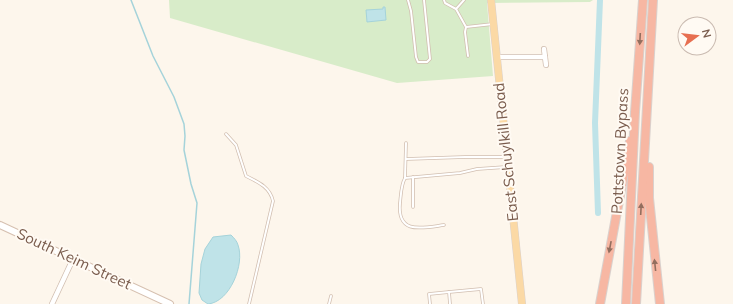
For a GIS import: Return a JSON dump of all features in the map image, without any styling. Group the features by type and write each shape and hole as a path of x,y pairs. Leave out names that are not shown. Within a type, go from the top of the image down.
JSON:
{"highway":[{"name":"Pottstown Bypass","path":"626,304 635,112 643,0"},
{"name":"Pottstown Bypass","path":"636,304 653,0"},
{"path":"650,62 648,198 660,304"},
{"path":"600,304 635,112"}],"main road":[{"name":"East Schuylkill Road","path":"491,0 522,304"}],"street":[{"path":"544,49 546,65"},
{"path":"497,57 545,56"},
{"name":"South Keim Street","path":"0,224 170,304"},
{"path":"52,304 74,260"}],"lane":[{"path":"408,0 411,11 416,57 418,62 427,62 430,59 424,0"},
{"path":"444,0 445,3 456,9 466,27 465,32 468,56"},
{"path":"456,9 464,0"},
{"path":"466,27 494,24"},
{"path":"226,134 236,145 246,176 264,185 272,193 274,201 249,304"},
{"path":"406,143 405,178 402,185 400,214 407,225 415,228 444,225"},
{"path":"406,159 507,157"},
{"path":"405,178 460,173 477,169 508,167"},
{"path":"413,177 413,207"},
{"path":"430,304 429,294 481,289 483,304"},
{"path":"449,292 450,304"},
{"path":"329,304 331,296"}],"green space":[{"path":"169,0 593,0 590,2 487,3 493,76 397,83 170,18"}],"water":[{"path":"383,7 385,7 386,20 367,22 366,10 383,9"},
{"path":"231,235 237,242 240,253 234,281 223,297 216,302 208,304 202,300 199,293 201,264 205,249 213,237"}],"waterway":[{"path":"131,0 153,56 174,97 184,124 184,150 191,184 197,203 189,304"},
{"path":"598,213 595,123 600,0"}]}
